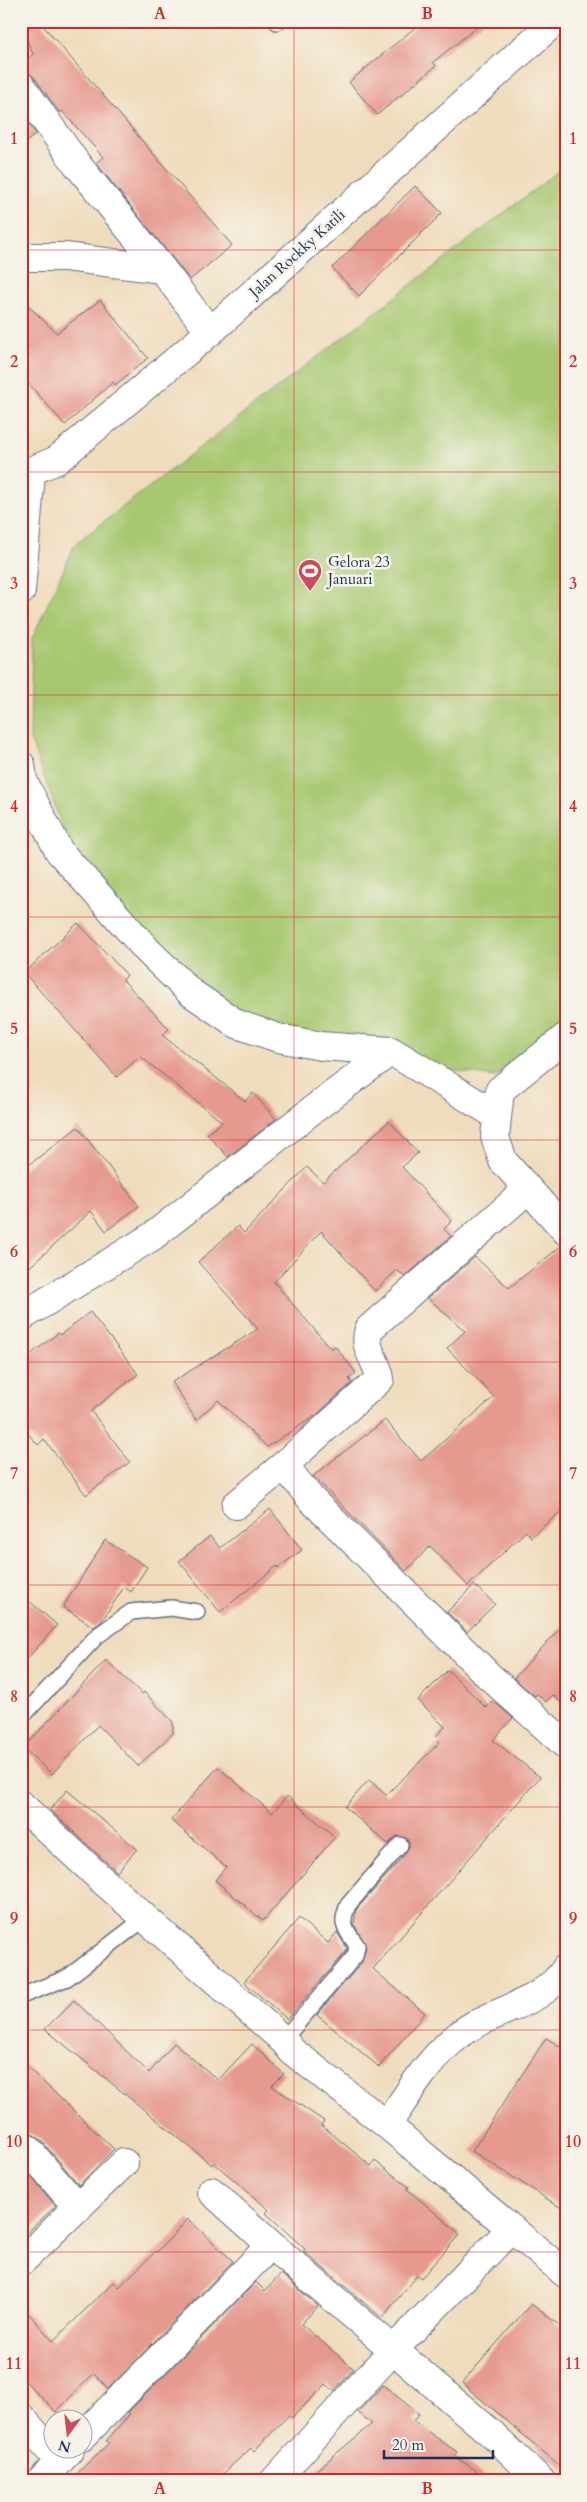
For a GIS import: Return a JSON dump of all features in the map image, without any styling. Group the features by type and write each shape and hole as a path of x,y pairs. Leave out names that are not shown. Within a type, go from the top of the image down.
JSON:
{"street":[{"name":"Jalan Rockky Katili","path":"26,474 57,460 210,332 546,24"},
{"path":"21,86 76,163 162,269 210,332"},
{"path":"21,257 82,258 162,269"},
{"path":"22,583 26,474"},
{"path":"21,765 23,781 59,852 148,951 190,992 237,1024 278,1038 321,1046 391,1051 496,1115"},
{"path":"566,1037 500,1090 495,1137 503,1161 527,1190 566,1231"},
{"path":"21,1317 153,1236 311,1111 391,1051"},
{"path":"236,1505 284,1465 380,1379 379,1368 365,1340 369,1329 527,1190"},
{"path":"284,1465 311,1499 489,1676 566,1746"},
{"path":"21,1805 283,2040 292,2051 387,2125 566,2274"},
{"path":"387,2125 432,2059 460,2034 532,1999 561,1976 566,1968"},
{"path":"21,2147 28,2149 78,2208"},
{"path":"21,2262 124,2163"},
{"path":"211,2191 493,2435 541,2481"},
{"path":"282,2478 393,2350 511,2229"},
{"path":"92,2427 270,2244"},
{"path":"21,2417 51,2470"}],"lane":[{"path":"21,1718 97,1636 131,1612 171,1608 197,1612"},
{"path":"283,2040 355,1956 357,1946 343,1927 344,1915 348,1905 400,1844"},
{"path":"21,1996 67,1978 145,1918"}],"green space":[{"name":"Gelora 23 Januari","path":"566,165 566,1015 495,1077 266,1041 175,975 70,847 30,739 32,639 75,544"}],"building":[{"path":"21,21 39,21 232,245 190,280 96,163 103,157 62,111 60,113 34,77 28,72 21,71 21,65 33,54 21,27"},
{"path":"423,21 485,21 433,62 436,66 377,115 349,82"},
{"path":"21,113 36,134 21,146"},
{"path":"415,186 442,213 359,296 332,268"},
{"path":"21,299 57,333 100,300 148,358 115,385 113,382 65,425 21,375"},
{"path":"78,923 127,975 123,980 169,1029 162,1035 245,1101 253,1093 276,1119 228,1157 207,1134 222,1122 140,1056 117,1077 24,973"},
{"path":"389,1121 418,1153 402,1167 452,1221 444,1229 451,1236 405,1277 397,1270 375,1291 321,1231 274,1282 331,1349 335,1346 356,1373 349,1379 352,1383 315,1416 267,1447 218,1400 196,1420 172,1382 258,1329 198,1262 238,1226 244,1233 307,1167 323,1182"},
{"path":"78,1127 139,1206 106,1231 91,1211 21,1275 21,1171"},
{"path":"561,1246 566,1246 566,1507 531,1537 526,1531 468,1586 430,1546 406,1571 313,1476 385,1420 421,1461 494,1397 447,1348 465,1331 428,1298 475,1257 509,1288"},
{"path":"90,1312 138,1374 91,1411 130,1462 86,1495 44,1439 38,1445 21,1426 21,1362 58,1333 60,1335"},
{"path":"270,1509 302,1550 278,1568 277,1566 220,1612 179,1561 210,1536 220,1548"},
{"path":"105,1540 147,1567 131,1592 124,1587 101,1622 94,1627 63,1607"},
{"path":"474,1585 495,1604 467,1632 447,1612"},
{"path":"21,1594 57,1625 21,1666"},
{"path":"566,1622 566,1707 553,1695 546,1702 537,1694 535,1696 514,1678"},
{"path":"106,1660 142,1694 144,1692 173,1722 173,1733 138,1766 98,1725 52,1774 23,1748"},
{"path":"448,1670 486,1708 493,1701 513,1718 493,1740 540,1777 373,1969 425,2013 379,2067 317,2015 362,1962 366,1947 354,1924 356,1910 403,1857 409,1847 409,1842 406,1838 397,1836 388,1844 345,1807 369,1780 386,1795 440,1742 435,1737 445,1727 418,1700"},
{"path":"218,1767 272,1813 287,1796 335,1837 263,1921 215,1880 226,1867 171,1820"},
{"path":"67,1790 137,1849 117,1872 50,1810"},
{"path":"299,1918 328,1943 337,1932 347,1948 346,1952 287,2019 244,1982"},
{"path":"74,2000 149,2073 174,2043 218,2080 252,2044 284,2074 272,2086 324,2121 321,2125 371,2166 375,2161 409,2187 407,2189 460,2234 421,2278 417,2275 382,2318 303,2251 305,2249 266,2213 269,2210 214,2163 212,2165 45,2029"},
{"path":"546,2038 566,2050 566,2211 472,2151"},
{"path":"21,2061 114,2149 79,2185 40,2139 32,2134 21,2132"},
{"path":"21,2165 56,2206 21,2238"},
{"path":"188,2219 233,2261 108,2389 94,2373 58,2410 54,2410 21,2377 21,2305 53,2341 114,2282 119,2287 157,2252"},
{"path":"281,2274 318,2306 301,2324 354,2369 334,2391 326,2384 292,2418 289,2415 254,2451 251,2448 215,2481 69,2481 109,2443 106,2441 130,2414 128,2412 256,2282 265,2291"},
{"path":"531,2304 566,2330 566,2471 462,2383"},
{"path":"383,2385 419,2414 413,2421 457,2452 454,2456 492,2481 303,2481 372,2424 358,2412"}],"place":[{"name":"Gelora 23 Januari","path":"310,592"}]}
